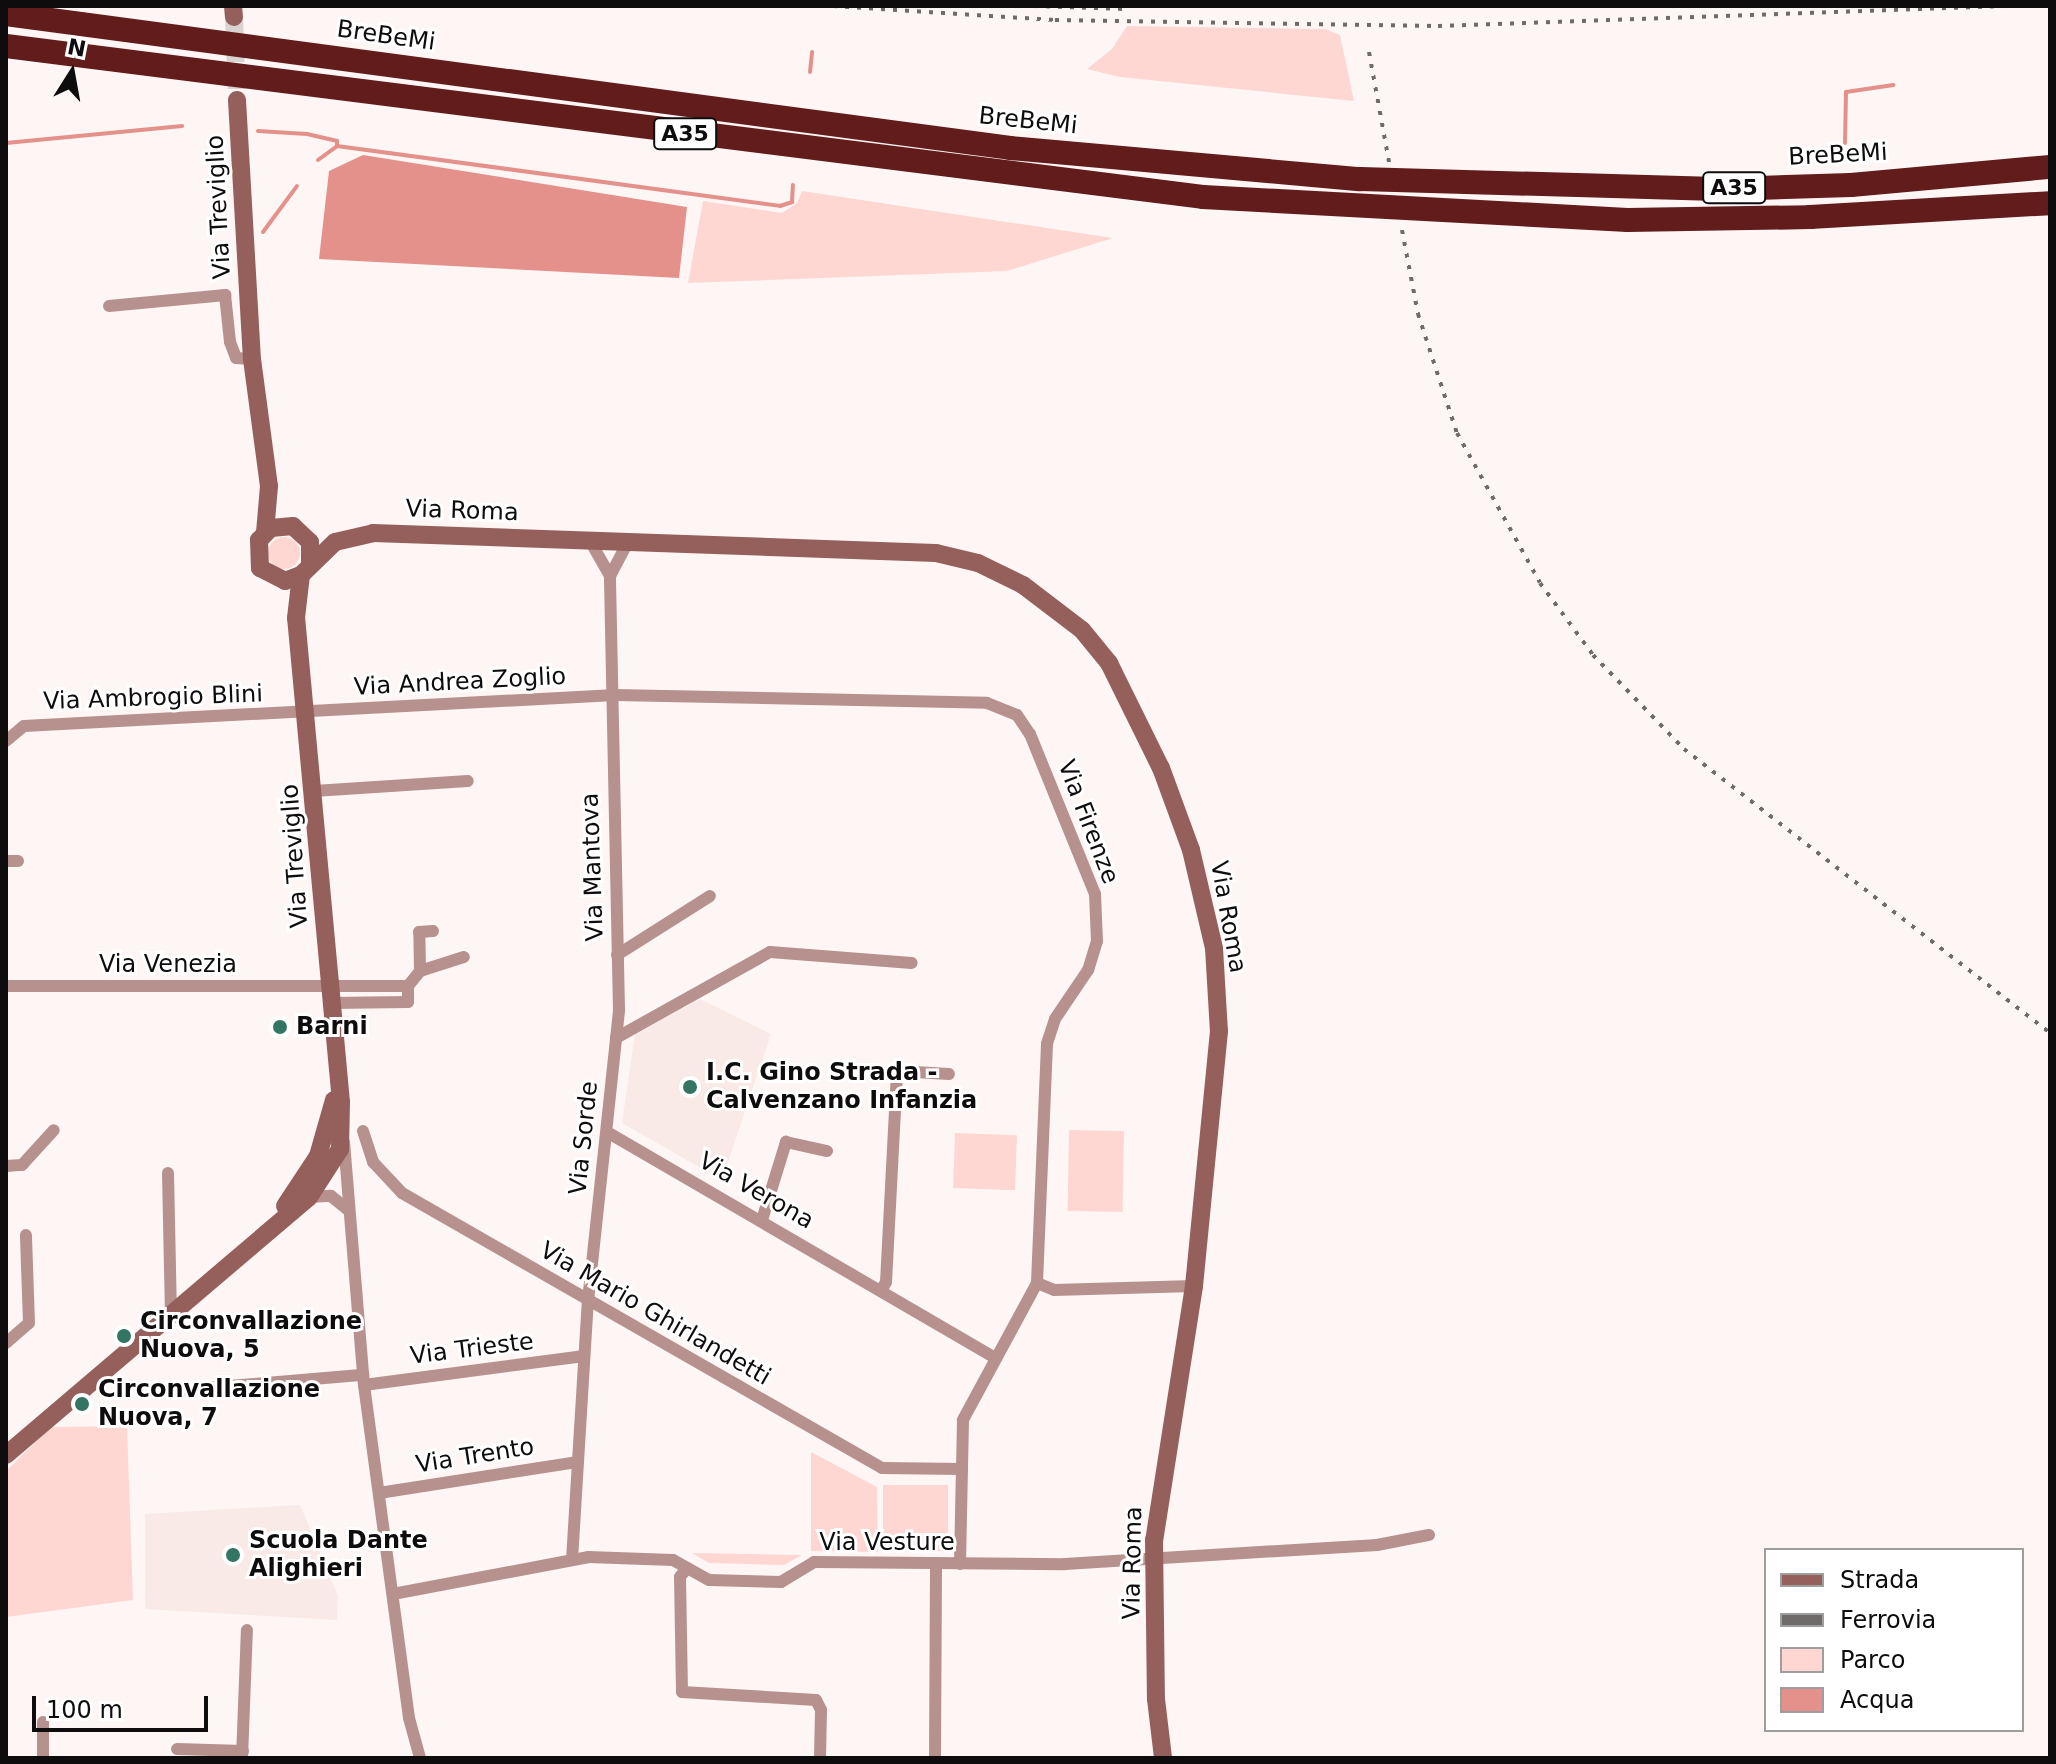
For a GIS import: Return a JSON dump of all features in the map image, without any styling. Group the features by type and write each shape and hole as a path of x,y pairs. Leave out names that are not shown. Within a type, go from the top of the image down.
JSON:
{"highway":[{"name":"BreBeMi","path":"6,14 1010,148 1360,179 1726,189 1851,185 2050,167"},
{"name":"A35","path":"6,46 1003,176 1366,210 1658,220 2050,203"}],"street":[{"name":"Via Treviglio","path":"237,100 252,359 269,486 265,533 257,559 276,580 296,618"},
{"name":"Via Treviglio","path":"109,306 225,295 230,342 236,358 252,359"},
{"name":"Via Treviglio","path":"269,486 312,549 296,618 314,791 337,1090 333,1151"},
{"path":"265,533 300,531"},
{"name":"Via Roma","path":"300,531 335,542"},
{"name":"Via Roma","path":"306,570 335,542 373,533 893,549 978,563 1056,607 1109,663 1161,768 1191,850 1214,948 1219,1031 1194,1286 1159,1486 1154,1560 1156,1699 1163,1758"},
{"path":"589,539 610,576 615,695"},
{"path":"610,576 629,540"},
{"path":"276,580 306,570"},
{"name":"Via Andrea Zoglio","path":"307,713 615,695"},
{"name":"Via Mantova","path":"615,695 609,722 617,955 616,1038"},
{"name":"Via Firenze","path":"615,695 987,703 1017,715 1030,734 1095,894 1098,920 1088,970 1055,1019 1047,1044 1037,1283 963,1420 960,1564"},
{"name":"Via Ambrogio Blini","path":"6,741 24,726 307,713"},
{"path":"314,791 468,781"},
{"path":"617,955 710,896"},
{"path":"420,971 419,932 433,931"},
{"path":"616,1038 770,952 912,963"},
{"path":"330,995 408,1002 408,986 420,971 464,957"},
{"name":"Via Venezia","path":"6,986 330,995"},
{"name":"Via Sorde","path":"572,1560 588,1301 616,1038"},
{"path":"881,1291 886,1282 897,1071 949,1074"},
{"path":"6,1166 22,1165 54,1130"},
{"name":"Via Mario Ghirlandetti","path":"363,1131 373,1162 402,1193 882,1468 962,1469"},
{"name":"Via Verona","path":"607,1132 996,1358"},
{"path":"762,1220 786,1142 827,1151"},
{"path":"6,1455 274,1222 309,1197 333,1151"},
{"path":"333,1151 346,1205 364,1380 409,1718 420,1758"},
{"path":"333,1151 346,1205"},
{"path":"274,1222 333,1151"},
{"path":"168,1173 171,1312"},
{"path":"309,1197 331,1196 346,1205"},
{"path":"6,1343 29,1323 26,1235"},
{"path":"1037,1283 1054,1290 1194,1286"},
{"name":"Via Trieste","path":"171,1391 364,1380 584,1356"},
{"name":"Via Trento","path":"379,1493 577,1462"},
{"name":"Via Vesture","path":"393,1594 572,1560 673,1560 709,1580 781,1582 814,1562 960,1564 1154,1560 1377,1545 1429,1535"},
{"path":"935,1758 936,1564"},
{"path":"687,1568 680,1577 682,1692 816,1700 820,1758"},
{"path":"177,1749 242,1754 247,1630"},
{"path":"43,1722 43,1758"}],"shaded area":[{"name":"I.C. Gino Strada - Calvenzano Infanzia","path":"700,999 771,1034 722,1180 622,1123 635,1035"},
{"name":"Scuola Dante Alighieri","path":"300,1505 338,1596 337,1620 145,1609 145,1514"}],"green space":[{"path":"1127,26 1325,29 1340,35 1354,101 1120,77 1087,69 1112,49"},
{"path":"802,191 1113,238 1007,271 688,283 703,201 782,213 797,203"},
{"path":"284,537 295,542 300,553 295,564 284,569 273,564 268,553 273,542"},
{"path":"1069,1130 1124,1131 1123,1212 1068,1211"},
{"path":"955,1133 1017,1135 1015,1190 953,1188"},
{"path":"127,1426 133,1600 6,1617 6,1471 51,1427"},
{"path":"811,1452 877,1487 878,1552 811,1551"},
{"path":"883,1485 948,1485 948,1551 883,1551"},
{"path":"692,1553 802,1555 784,1565 709,1563"}],"water":[{"path":"363,155 687,207 679,278 319,259 329,171"}],"waterway":[{"path":"810,72 812,52"},
{"path":"1845,143 1846,92 1893,85"},
{"path":"6,143 182,126"},
{"path":"258,131 307,134 337,141 337,146"},
{"path":"318,160 337,146 780,206 792,202 793,185"},
{"path":"263,232 297,186"}],"tunnel":[{"path":"234,17 237,100"}],"railway":[{"path":"833,6 1055,20 1438,26 2005,6"},
{"path":"1034,6 1125,9"},
{"path":"1369,52 1389,162"},
{"path":"1402,230 1418,314 1457,433 1540,583 1593,655 1684,749 2050,1033"}],"place":[{"name":"Barni","path":"280,1027"},
{"name":"I.C. Gino Strada - Calvenzano Infanzia","path":"690,1087"},
{"name":"Circonvallazione Nuova, 5","path":"124,1336"},
{"name":"Circonvallazione Nuova, 7","path":"82,1404"},
{"name":"Scuola Dante Alighieri","path":"233,1555"}]}
